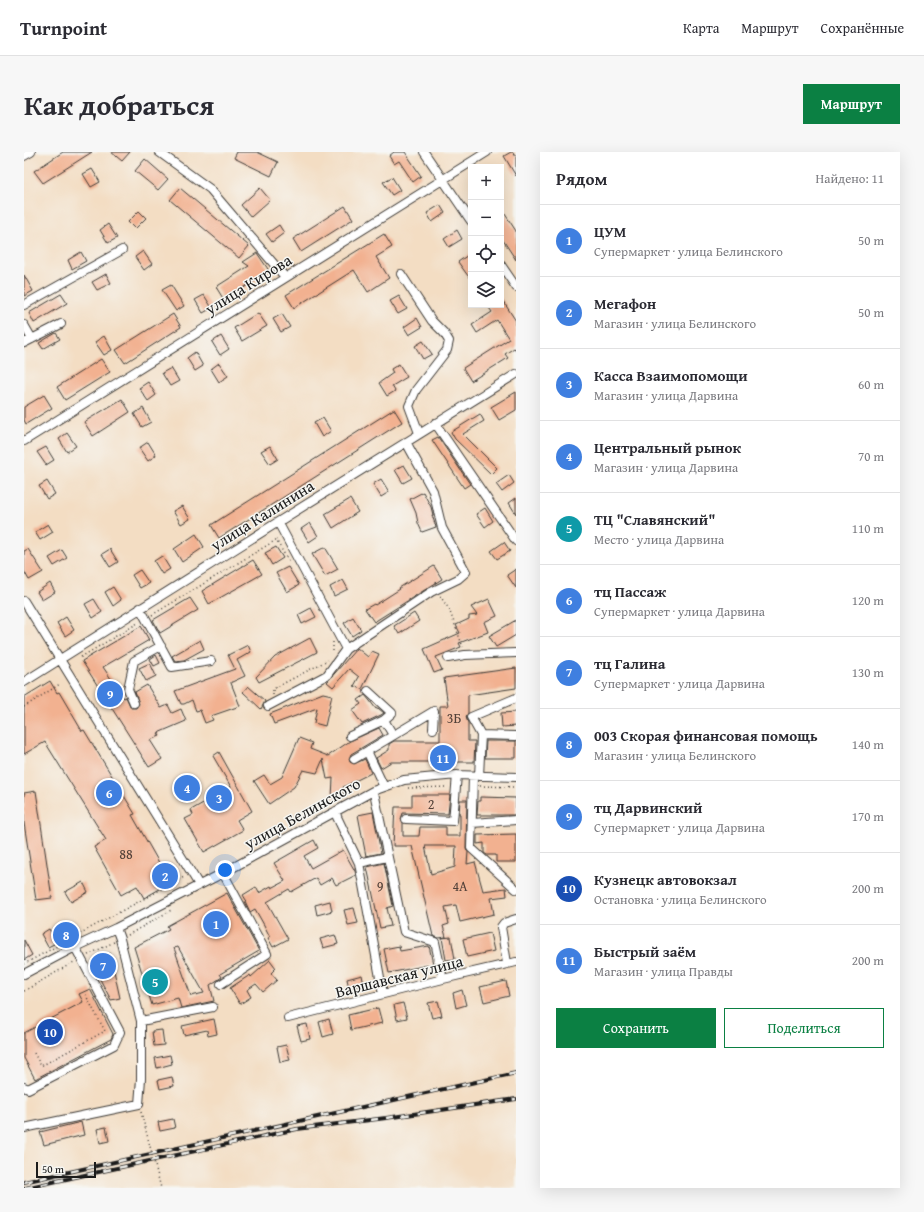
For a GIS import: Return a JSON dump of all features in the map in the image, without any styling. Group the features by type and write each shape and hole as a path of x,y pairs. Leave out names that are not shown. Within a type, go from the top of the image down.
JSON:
{"street":[{"path":"24,156 31,152"},
{"path":"159,152 210,189 285,278"},
{"path":"424,152 468,217"},
{"name":"улица Кирова","path":"24,441 487,152"},
{"path":"24,304 122,250"},
{"path":"504,269 516,287"},
{"path":"401,274 432,320 449,341 447,350 416,390 409,406 419,434"},
{"path":"24,343 61,324"},
{"path":"24,325 32,339"},
{"name":"улица Калинина","path":"24,682 435,423 516,374"},
{"path":"435,423 516,541"},
{"path":"271,705 327,675 346,649 431,592 458,578 466,572 442,528 433,491 406,442"},
{"path":"278,522 346,649"},
{"path":"24,601 199,885"},
{"path":"140,608 172,667 211,661"},
{"path":"134,703 128,689 134,661 161,646"},
{"path":"448,658 465,655 516,653"},
{"path":"350,736 384,720 392,714 368,691"},
{"path":"516,698 472,717 481,735 476,776 473,786 471,848 516,889"},
{"path":"354,759 434,711 433,729"},
{"path":"384,720 393,735"},
{"path":"481,735 516,736"},
{"path":"367,751 384,786"},
{"path":"406,819 453,821 457,775"},
{"name":"улица Белинского","path":"24,974 223,873 336,810 384,786 404,780 457,775 516,777"},
{"path":"373,791 404,932 435,942 443,979"},
{"path":"336,810 337,817 359,863 383,994"},
{"path":"472,823 516,820"},
{"path":"359,863 387,857"},
{"path":"222,984 267,954 223,873"},
{"path":"507,963 501,927 504,923 516,920"},
{"path":"24,1128 140,1104 141,1021 116,928"},
{"path":"24,1087 28,1089 114,1045 120,1032 75,947"},
{"name":"Варшавская улица","path":"288,1018 516,962"},
{"path":"141,1021 213,1007"}],"path":[{"path":"81,657 276,540 291,565"},
{"path":"431,592 440,596 449,609 465,655"},
{"path":"331,638 334,646 333,653"},
{"path":"271,705 273,689 329,659"},
{"path":"24,707 60,684"},
{"path":"405,789 456,786"},
{"path":"473,786 516,786"},
{"path":"24,964 184,877"},
{"path":"24,991 120,939 173,908"},
{"path":"34,1053 41,1066 105,1031 84,992"},
{"path":"140,1104 161,1188"}],"building":[{"path":"63,152 92,152 43,183 34,171"},
{"path":"111,152 130,152 122,161"},
{"path":"237,152 257,152 278,162 271,176 234,158"},
{"path":"394,152 405,152 421,176 413,182 399,161 394,164 389,156"},
{"path":"513,152 516,157 516,176 504,156"},
{"path":"145,159 168,179 158,190 135,171"},
{"path":"92,169 100,182 91,187 83,174"},
{"path":"392,177 400,190 392,195 383,182"},
{"path":"180,188 249,246 239,258 170,200"},
{"path":"260,188 270,200 251,217 241,205"},
{"path":"440,205 445,213 432,222 427,213"},
{"path":"345,206 353,219 301,252 293,239"},
{"path":"139,211 146,218 135,229 128,222"},
{"path":"504,213 516,231 516,260 504,242"},
{"path":"108,224 117,238 108,243 100,230"},
{"path":"279,225 284,233 272,242 266,234"},
{"path":"457,230 462,239 449,247 444,239"},
{"path":"384,234 392,247 376,257 389,278 368,292 354,270 294,308 286,295"},
{"path":"143,251 152,264 144,270 135,257"},
{"path":"81,252 86,261 72,269 68,260"},
{"path":"257,253 268,269 266,274 224,300 216,287 249,266 243,262"},
{"path":"468,255 468,276 458,262"},
{"path":"106,274 111,283 97,290 92,282"},
{"path":"24,275 33,291 24,296"},
{"path":"171,285 184,306 176,311 162,290"},
{"path":"61,294 67,303 34,323 29,313"},
{"path":"204,295 212,308 203,313 195,300"},
{"path":"399,296 407,309 398,314 390,301"},
{"path":"504,303 516,321 516,350 514,348 505,354 508,358 471,381 463,368 509,339 497,320 477,333 472,325 492,312 489,308 504,308"},
{"path":"258,313 267,326 242,341 234,328"},
{"path":"173,314 181,327 125,363 116,350"},
{"path":"282,314 290,327 281,332 273,319"},
{"path":"417,318 422,327 409,335 404,327"},
{"path":"56,333 60,339 43,349 39,343"},
{"path":"104,336 112,350 104,355 95,342"},
{"path":"221,336 229,349 220,355 212,342"},
{"path":"423,341 432,354 423,359 415,346"},
{"path":"195,352 203,366 195,371 187,358"},
{"path":"101,359 110,372 65,400 57,387"},
{"path":"219,363 228,376 219,382 211,369"},
{"path":"399,364 407,377 392,386 395,391 387,396 379,383 393,373 391,369"},
{"path":"171,368 179,381 170,386 162,373"},
{"path":"148,382 156,395 148,401 139,388"},
{"path":"516,392 516,410 499,420 491,407"},
{"path":"44,395 52,408 26,424 24,420 24,407"},
{"path":"122,399 130,412 93,436 84,422"},
{"path":"143,408 151,422 142,427 134,414"},
{"path":"394,409 402,422 219,538 211,525"},
{"path":"480,414 484,421 463,434 497,468 491,474 455,439 451,432"},
{"path":"323,418 331,431 322,437 314,423"},
{"path":"67,433 76,446 67,452 59,439"},
{"path":"438,437 470,484 464,488 432,440"},
{"path":"148,442 156,455 148,461 139,448"},
{"path":"270,446 278,459 270,464 261,451"},
{"path":"46,447 54,460 46,465 37,452"},
{"path":"404,465 412,478 403,483 395,470"},
{"path":"509,475 514,483 502,492 496,484"},
{"path":"381,479 389,492 381,497 373,484"},
{"path":"47,481 55,494 47,499 39,486"},
{"path":"423,492 431,507 436,527 422,532 410,499"},
{"path":"516,498 516,514 509,503"},
{"path":"350,499 358,512 333,528 325,514"},
{"path":"182,506 190,519 181,524 173,511"},
{"path":"485,508 493,521 485,527 476,514"},
{"path":"310,523 318,536 309,542 301,529"},
{"path":"48,524 53,532 40,540 35,532"},
{"path":"196,534 204,547 182,562 174,549"},
{"path":"504,542 510,551 497,559 491,551"},
{"path":"276,547 283,558 272,565 265,553"},
{"path":"325,547 338,569 325,576 312,554"},
{"path":"28,549 43,572 29,580 24,571 24,551"},
{"path":"110,549 118,562 110,567 102,554"},
{"path":"62,550 67,558 54,566 49,558"},
{"path":"162,556 170,569 162,574 154,561"},
{"path":"253,560 262,574 209,604 202,591"},
{"path":"434,566 442,579 374,622 365,609 374,604 375,605"},
{"path":"288,567 299,585 287,592 276,573"},
{"path":"516,569 516,588 507,575"},
{"path":"140,570 149,583 140,588 132,575"},
{"path":"343,580 348,589 334,596 330,587"},
{"path":"50,583 55,592 42,600 37,592"},
{"path":"113,587 121,600 113,606 105,592"},
{"path":"190,598 198,610 160,633 153,620"},
{"path":"94,599 102,612 93,618 85,604"},
{"path":"489,599 497,616 484,622 488,632 459,643 461,647 436,657 442,670 434,673 424,649 460,633 456,625 469,619 469,616 477,615 471,607"},
{"path":"311,608 316,617 302,624 298,615"},
{"path":"414,613 419,621 399,634 394,626"},
{"path":"66,617 74,630 65,636 57,623"},
{"path":"353,617 361,630 352,636 344,623"},
{"path":"516,620 516,635 496,647 489,636"},
{"path":"141,626 149,640 103,667 124,698 126,697 131,708 136,708 139,704 135,692 147,685 161,708 168,705 172,713 181,709 186,721 158,733 160,736 150,740 162,759 149,767 82,661"},
{"path":"310,638 317,652 259,682 256,677 275,657"},
{"path":"200,640 204,649 184,660 175,661 172,656"},
{"path":"248,645 251,652 237,660 245,676 231,682 240,706 211,716 213,720 205,723 200,710 196,711 192,700 181,704 175,691 235,669 228,655"},
{"path":"357,648 368,657 372,651 379,654 362,689 354,686 359,677 349,669 333,687 327,682"},
{"path":"156,655 160,663 154,666 150,659"},
{"path":"150,663 156,676 146,681 139,668"},
{"path":"516,668 516,688 468,695 468,713 466,717 468,723 468,741 475,741 474,762 391,762 381,768 376,758 389,750 389,744 394,741 440,741 440,706 448,706 444,678"},
{"path":"50,681 57,693 59,692 82,731 84,730 135,814 132,815 162,868 170,863 179,878 144,898 137,886 121,895 94,847 106,840 45,742 24,754 24,697"},
{"path":"248,686 265,701 261,709 243,692"},
{"path":"323,693 332,695 325,726 314,723 317,708 274,724 270,714"},
{"path":"365,695 376,709 378,708 384,713 362,724 352,710 361,704 358,700"},
{"path":"516,712 516,726 502,727 501,713"},
{"path":"379,728 383,735 351,754 349,759 350,762 354,764 365,759 371,773 343,787 343,797 332,798 333,778 327,779 323,759 317,773 303,770 294,787 269,804 254,781 264,775 270,784 282,777 299,738 312,743 310,749 328,756 350,741"},
{"path":"486,741 516,741 516,758 485,758"},
{"path":"219,752 252,811 237,820 243,830 204,852 185,819 193,815 191,810 231,787 213,756"},
{"path":"36,791 52,898 36,900 24,823 24,793"},
{"path":"412,795 450,795 448,814 403,813 401,819 403,823 403,836 419,836 420,827 446,827 446,836 460,836 460,800 467,800 467,864 475,862 483,891 506,888 507,896 491,898 494,914 460,922 456,905 445,907 449,924 443,926 446,937 439,938 433,936 412,846 393,846 395,807 412,807","holes":["425,846 456,846 455,867 431,874"]},
{"path":"480,797 516,798 516,815 477,815 478,801 480,801"},
{"path":"373,812 381,853 366,856 358,815"},
{"path":"516,834 516,862 496,862 496,855 487,855 484,853 484,843 477,844 477,835"},
{"path":"314,840 318,848 304,856 311,868 343,850 356,875 336,885 332,878 320,885 316,878 291,892 289,889 267,902 288,939 273,947 268,938 270,937 255,909 250,912 243,895 256,887 259,893 271,886 272,888 285,881 274,863"},
{"path":"384,863 393,906 387,908 391,926 380,928 367,867"},
{"path":"83,882 88,892 71,902 65,892"},
{"path":"227,893 259,951 220,974 222,977 210,985 214,1001 181,1008 178,998 152,1005 134,947 169,929 167,926","holes":["178,947 204,993 191,996 174,948"]},
{"path":"330,901 332,911 317,915 315,905"},
{"path":"354,908 358,923 348,925 344,910"},
{"path":"66,927 71,935 48,947 41,934 49,929 52,934"},
{"path":"490,933 494,951 467,957 463,939"},
{"path":"335,935 338,944 323,948 320,939"},
{"path":"451,937 455,959 446,960 442,938"},
{"path":"24,940 32,955 24,960"},
{"path":"399,946 400,951 429,946 433,964 389,973 384,949"},
{"path":"110,953 120,998 111,1000 92,964"},
{"path":"270,960 276,968 271,973 277,980 263,992 256,984 247,990 251,997 240,1004 230,988 250,975 251,977"},
{"path":"362,975 364,985 349,988 347,979"},
{"path":"506,981 509,996 484,1002 480,987"},
{"path":"90,989 113,1034 111,1039 35,1079 24,1058 24,1033 83,1002 79,994"},
{"path":"462,990 466,1005 456,1008 453,993"},
{"path":"438,1001 442,1016 432,1018 428,1003"},
{"path":"403,1003 407,1018 397,1020 394,1005"},
{"path":"378,1008 382,1023 351,1030 348,1015"},
{"path":"214,1019 217,1034 208,1036 207,1030 184,1035 182,1026"},
{"path":"329,1019 333,1034 323,1037 319,1022"},
{"path":"307,1024 310,1039 301,1041 297,1026"},
{"path":"162,1030 164,1045 154,1046 152,1031"},
{"path":"286,1045 290,1060 280,1062 277,1047"},
{"path":"170,1055 172,1064 157,1068 155,1058"},
{"path":"172,1077 174,1086 160,1089 158,1080"},
{"path":"173,1119 175,1128 160,1131 158,1122"},
{"path":"81,1122 84,1135 44,1145 40,1132"},
{"path":"106,1127 109,1141 100,1143 97,1129"}],"railway":[{"path":"24,1182 516,1073"},
{"path":"25,1188 297,1129 516,1099"}],"place":[{"name":"тц Дарвинский","path":"110,694"},
{"name":"Быстрый заём","path":"443,758"},
{"name":"Центральный рынок","path":"187,788"},
{"name":"тц Пассаж","path":"109,793"},
{"name":"Касса Взаимопомощи","path":"219,798"},
{"name":"Мегафон","path":"165,876"},
{"name":"ЦУМ","path":"216,924"},
{"name":"003 Скорая финансовая помощь","path":"66,935"},
{"name":"тц Галина","path":"103,966"},
{"name":"ТЦ \"Славянский\"","path":"155,982"},
{"name":"Кузнецк автовокзал","path":"50,1032"}]}
